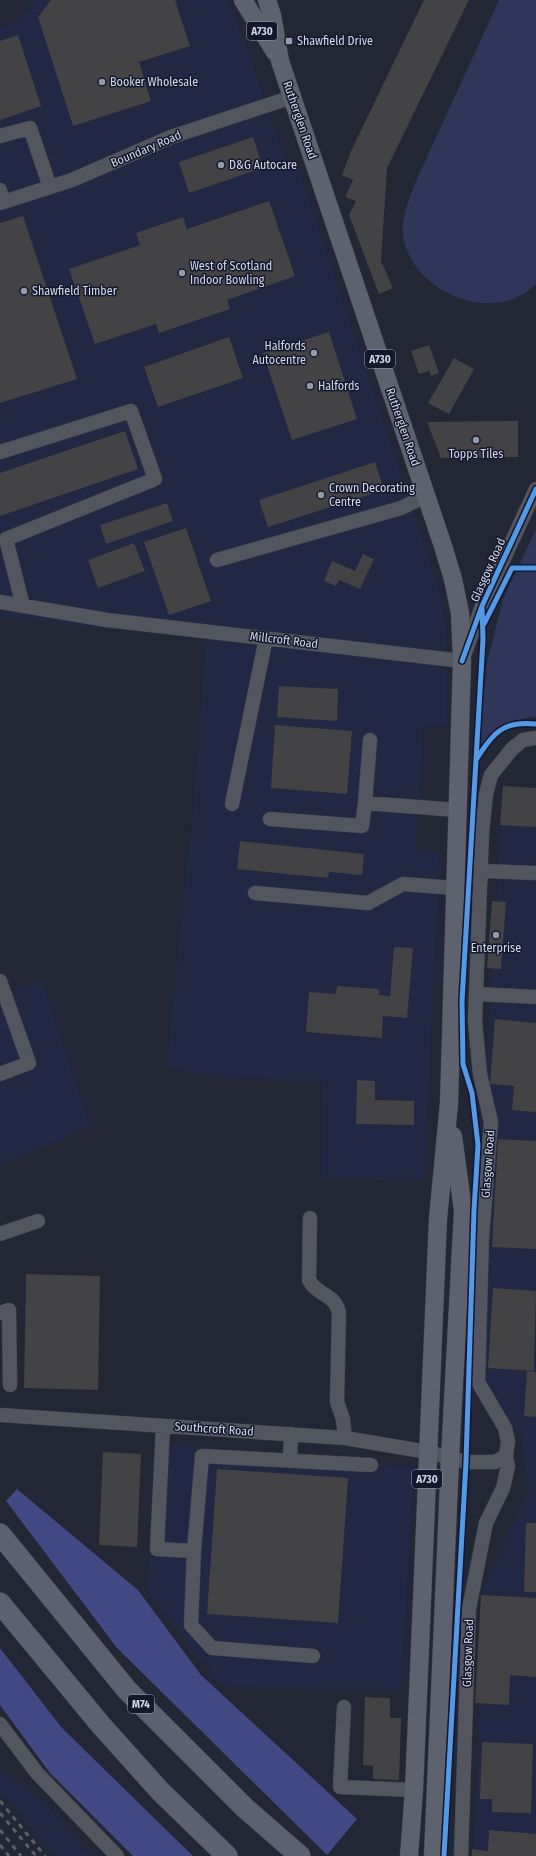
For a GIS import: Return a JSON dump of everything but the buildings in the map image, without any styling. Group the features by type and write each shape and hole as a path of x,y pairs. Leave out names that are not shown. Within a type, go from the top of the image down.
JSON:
{"highway":[{"name":"M74","path":"0,1534 127,1690 245,1808 300,1856"},
{"path":"0,1604 100,1724 160,1791 227,1856"}],"main road":[{"name":"Rutherglen Road","path":"267,0 272,15 280,61 453,578 460,613 462,661"},
{"name":"Rutherglen Road","path":"248,4 280,61"},
{"name":"Glasgow Road","path":"409,1856 414,1790 438,1219 449,1103 462,661"},
{"name":"Glasgow Road","path":"433,1856 450,1458 463,1211 449,1103"}],"street":[{"name":"Boundary Road","path":"1,198 50,187 72,180 171,137 292,96"},
{"path":"0,136 30,128 50,187"},
{"path":"0,452 131,411 155,480 6,538 23,606"},
{"name":"Glasgow Road","path":"462,661 485,600 536,489"},
{"path":"217,560 401,508 426,496"},
{"name":"Millcroft Road","path":"0,602 107,620 462,661"},
{"path":"232,804 266,638"},
{"name":"Glasgow Road","path":"461,1856 469,1609 486,1523 503,1488 508,1466 506,1456 508,1441 505,1428 478,1382 482,1238 491,1122 480,1074 475,1021 481,871 486,794 491,775 512,749 523,740 536,738"},
{"path":"270,819 362,826 370,740"},
{"path":"365,803 457,810"},
{"path":"481,871 536,873"},
{"path":"255,893 368,903 403,884 455,888"},
{"path":"0,981 29,1063 0,1074"},
{"path":"476,994 536,997"},
{"path":"310,1218 309,1280 312,1285 334,1300 339,1313 337,1402 343,1419 345,1438"},
{"path":"0,1234 38,1221"},
{"path":"0,1313 9,1310 10,1385"},
{"name":"Southcroft Road","path":"0,1415 345,1438 428,1452"},
{"path":"163,1426 157,1549 194,1551"},
{"path":"290,1461 291,1434"},
{"path":"428,1452 466,1462 495,1462 506,1456"},
{"path":"313,1656 212,1648 191,1625 194,1551 202,1456 371,1465"},
{"path":"344,1707 340,1786 414,1790"},
{"path":"0,1724 37,1773 118,1856"}],"shaded area":[{"path":"33,0 227,0 236,17 288,166 297,163 406,487 441,594 447,637 447,726 423,727 416,851 440,852 424,1181 321,1179 322,1083 210,1076 166,1069 193,805 206,638 0,618 0,27 17,22"},
{"path":"499,0 536,0 536,284 519,297 499,302 478,302 457,297 437,287 421,273 409,255 403,235 403,221 417,179"},
{"path":"536,529 536,717 517,720 504,725 479,746 487,663 503,599"},
{"path":"503,786 536,787 536,1856 474,1856 483,1586 527,1494 522,1440 484,1379 482,1137"},
{"path":"42,980 91,1127 0,1166 0,995"},
{"path":"155,1442 414,1467 401,1691 222,1687 147,1590"},
{"path":"17,1489 138,1590 201,1675 357,1819 327,1855 117,1648 6,1501"},
{"path":"0,1648 62,1728 193,1856 133,1856 50,1773 0,1705"},
{"path":"0,1769 43,1801 91,1856 53,1856 0,1791"}],"railway":[{"path":"0,1801 45,1856"},
{"path":"0,1813 36,1856"},
{"path":"0,1830 21,1856"},
{"path":"0,1845 9,1856"}],"cycle path":[{"path":"462,661 482,606 536,489"},
{"path":"484,624 512,568 536,568"},
{"path":"444,1856 466,1462 474,1210 478,1145 472,1093 463,1064 462,1001 483,639 482,606"},
{"path":"476,760 487,743 500,731 515,724 536,724"}],"place":[{"name":"Shawfield Drive","path":"289,41"},
{"name":"Booker Wholesale","path":"102,82"},
{"name":"D&G Autocare","path":"221,165"},
{"name":"West of Scotland Indoor Bowling","path":"182,273"},
{"name":"Shawfield Timber","path":"24,291"},
{"name":"Halfords Autocentre","path":"314,353"},
{"name":"Halfords","path":"310,386"},
{"name":"Topps Tiles","path":"476,440"},
{"name":"Crown Decorating Centre","path":"321,495"},
{"name":"Enterprise","path":"496,935"}]}
